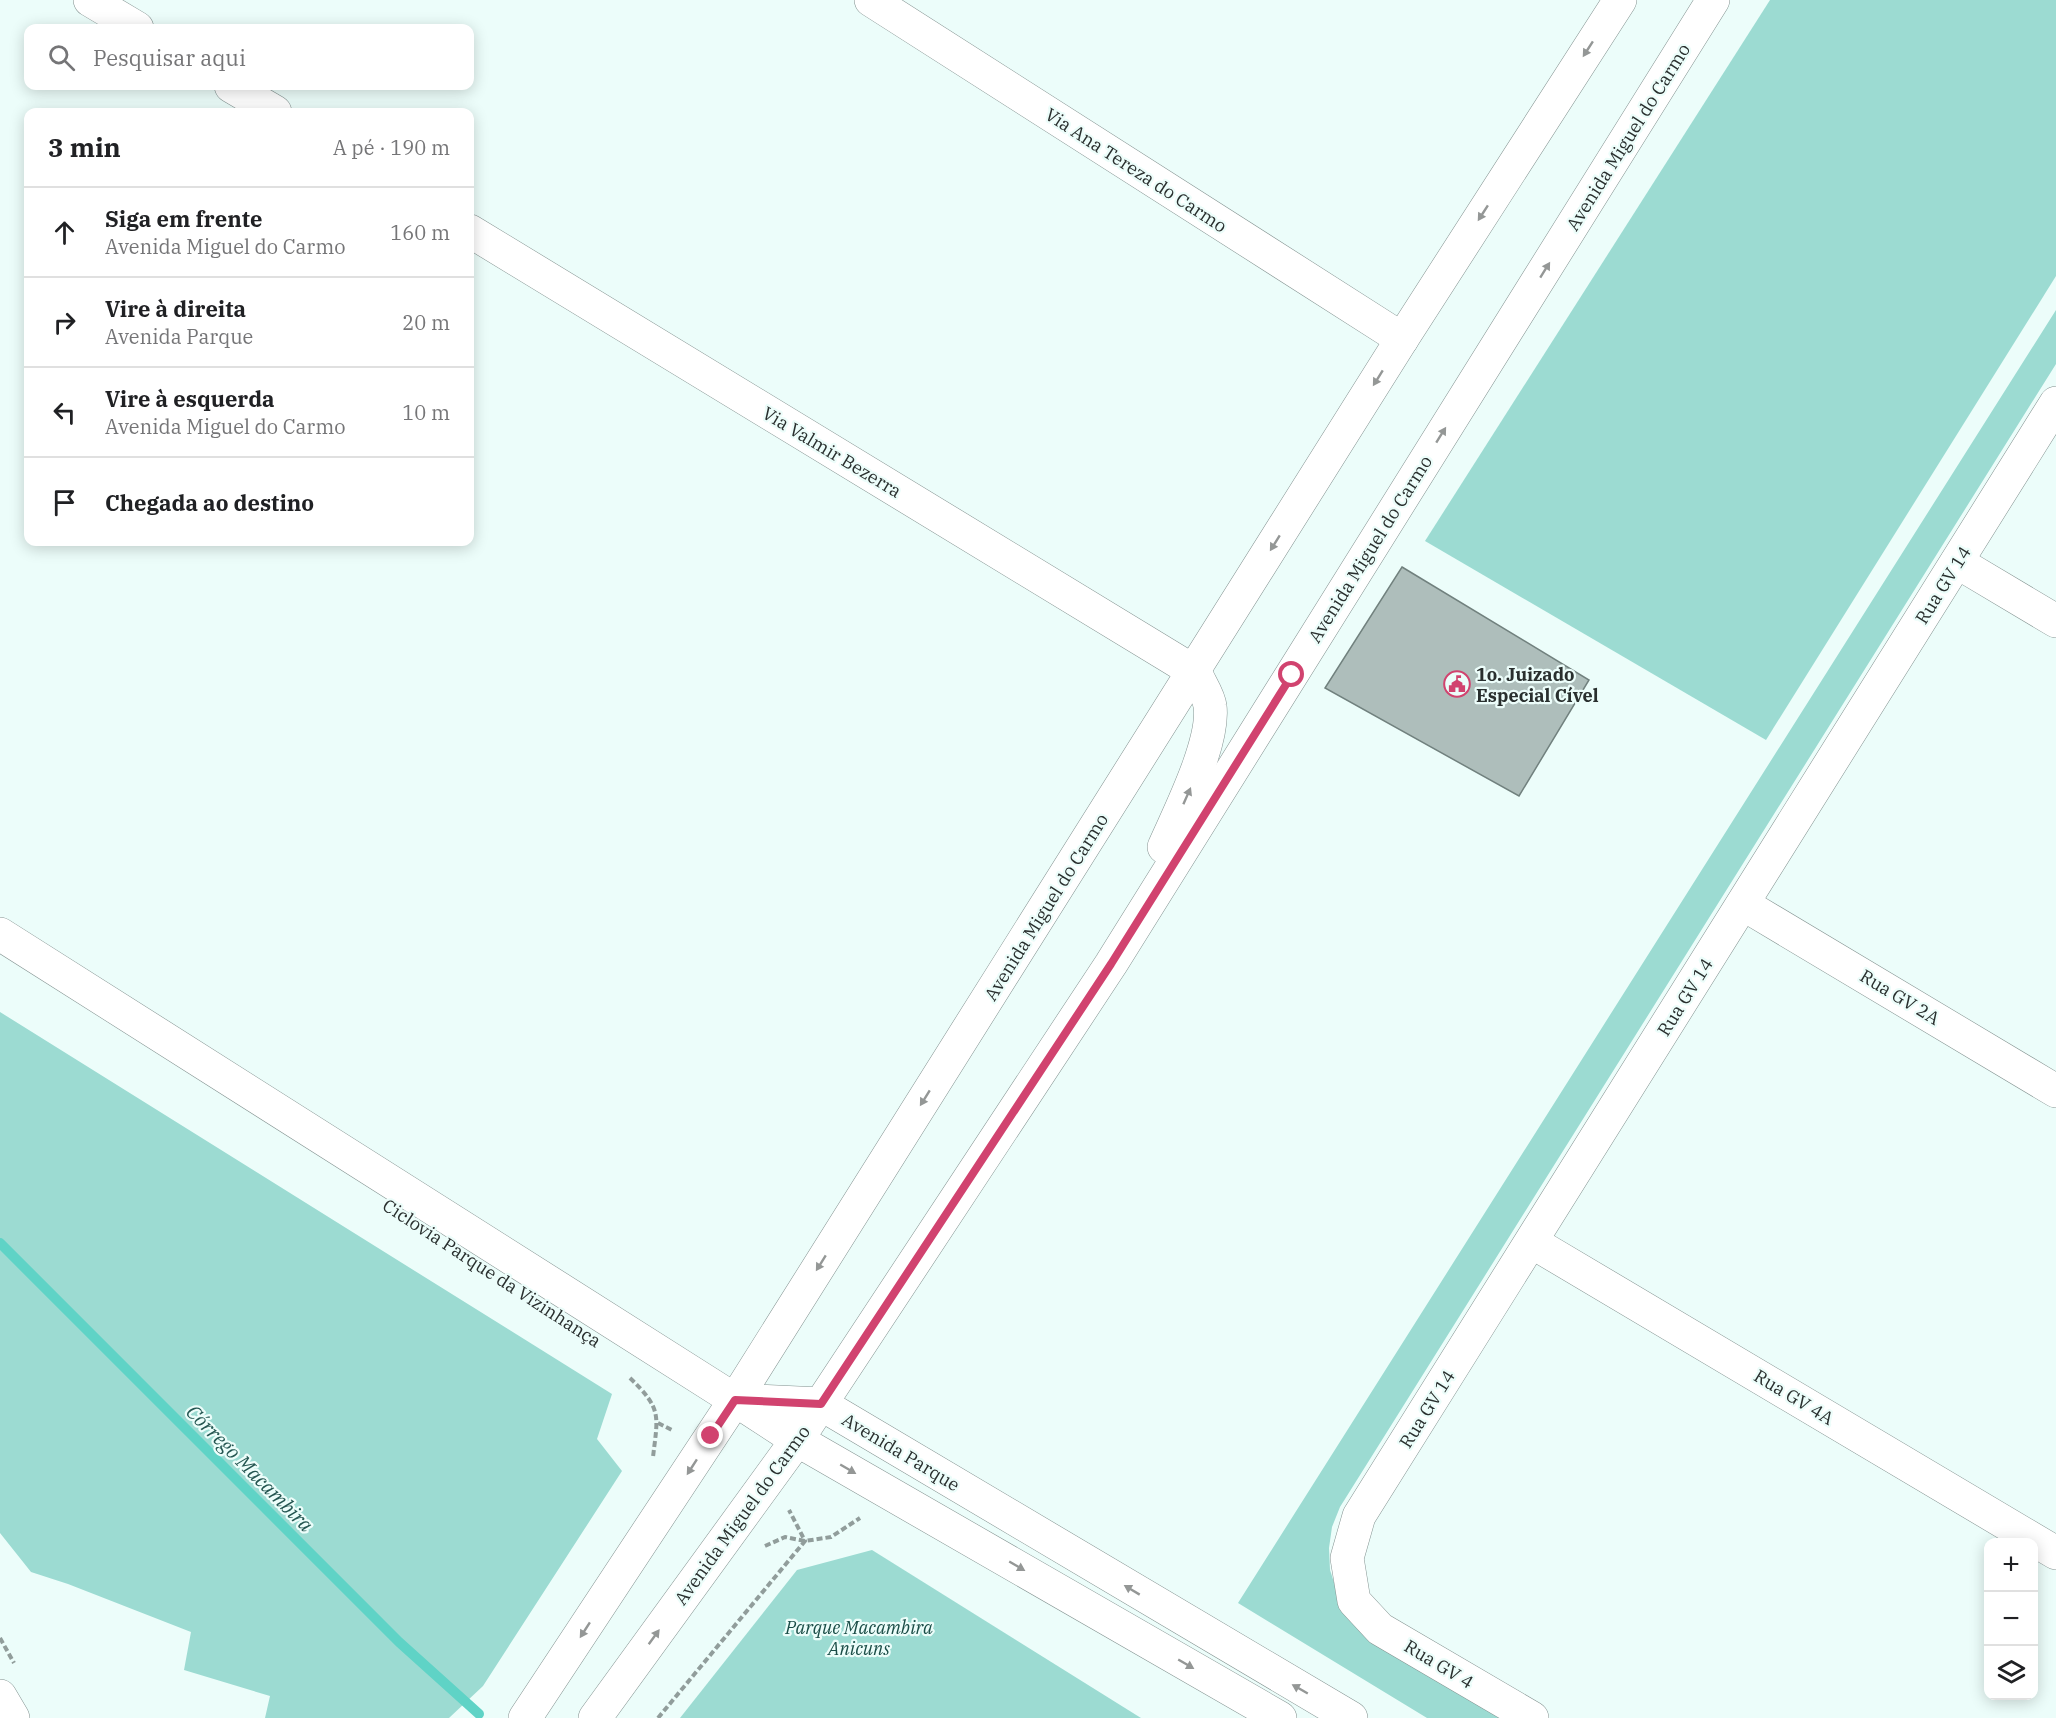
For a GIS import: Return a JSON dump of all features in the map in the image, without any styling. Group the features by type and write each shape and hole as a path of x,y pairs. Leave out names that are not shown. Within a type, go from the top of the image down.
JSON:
{"street":[{"path":"90,0 130,24"},
{"name":"Via Ana Tereza do Carmo","path":"871,0 1402,339"},
{"name":"Avenida Miguel do Carmo","path":"525,1718 735,1400 1195,672 1402,339 1620,0"},
{"name":"Avenida Miguel do Carmo","path":"595,1718 797,1440 1111,964 1713,0"},
{"path":"238,90 268,108"},
{"name":"Via Valmir Bezerra","path":"474,233 1195,672"},
{"name":"Rua GV 14","path":"1354,1601 1347,1558 1359,1516 2056,404"},
{"path":"1957,562 2056,621"},
{"path":"1111,964 1191,787 1205,744 1210,706 1195,672"},
{"name":"Rua GV 2A","path":"1743,904 2056,1091"},
{"path":"0,934 797,1440 1280,1718"},
{"name":"Rua GV 4A","path":"1532,1242 2056,1553"},
{"name":"Avenida Parque","path":"735,1400 821,1404 1351,1718"},
{"name":"Rua GV 4","path":"1354,1601 1380,1629 1532,1718"},
{"path":"0,1696 13,1718"}],"path":[{"path":"627,1375 648,1396 658,1423 652,1462"},
{"path":"762,1547 785,1538 805,1541 831,1537 864,1516"},
{"path":"658,1718 805,1541"}],"green space":[{"path":"1770,0 2056,0 2056,276 1766,740 1425,541"},
{"path":"2056,310 2056,364 1340,1507 1332,1527 1329,1548 1330,1570 1341,1604 1508,1718 1427,1718 1238,1603"},
{"path":"0,1012 612,1394 597,1439 622,1471 483,1686 449,1718 265,1718 270,1696 184,1670 191,1632 31,1572 0,1533"},
{"name":"Parque Macambira Anicuns","path":"872,1550 1141,1718 680,1718 797,1570"}],"building":[{"name":"1o. Juizado Especial Cível","path":"1402,567 1589,680 1519,796 1325,688"}],"waterway":[{"name":"Córrego Macambira","path":"0,1243 399,1642 479,1714"}],"place":[{"name":"1o. Juizado Especial Cível","path":"1457,684"}],"route":[{"path":"711,1436 735,1400 821,1404 1111,964 1292,675"}]}
